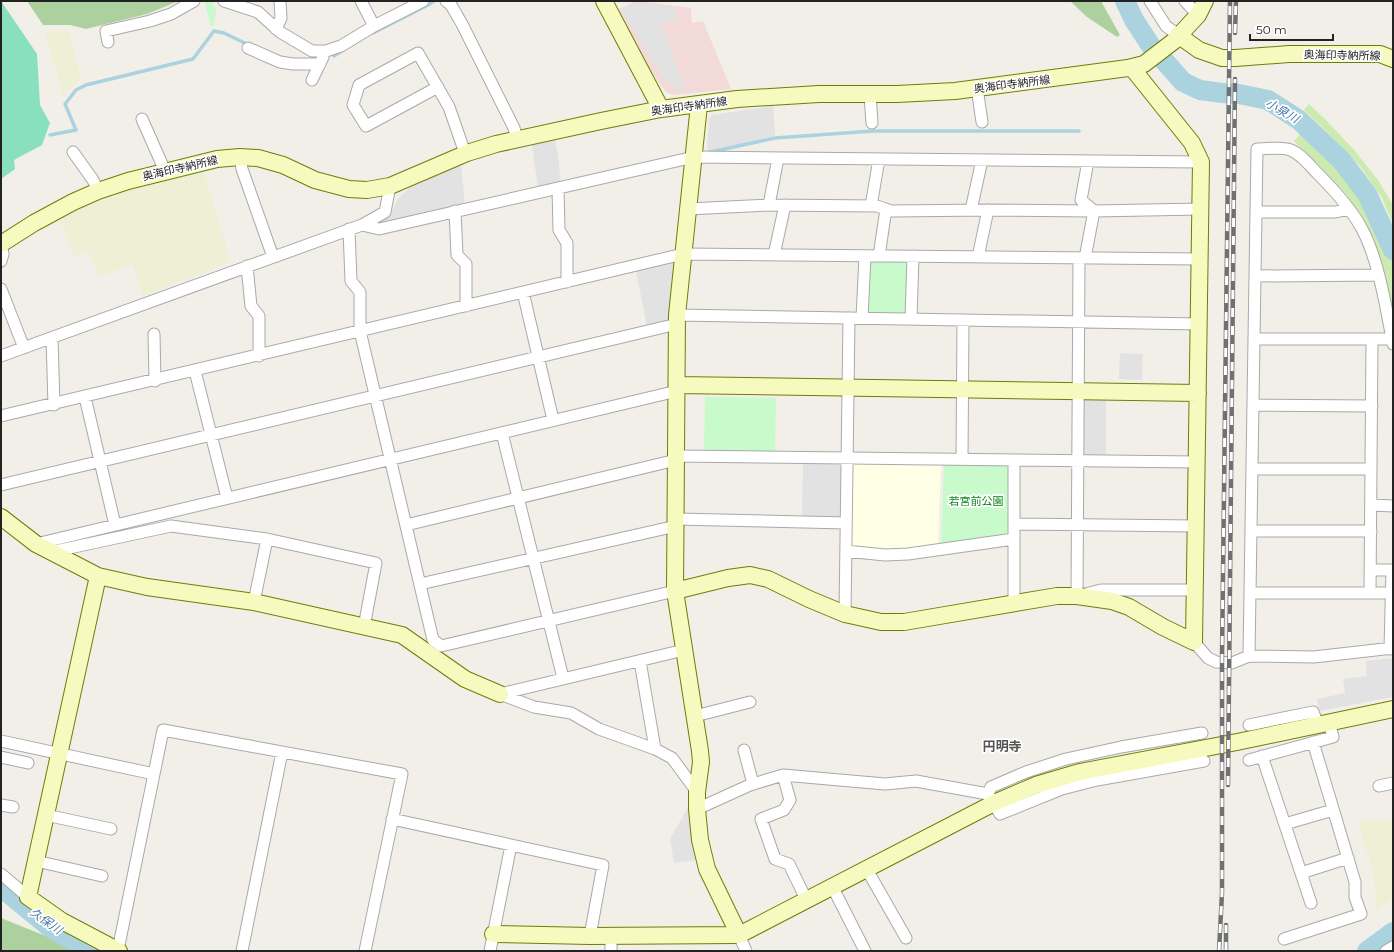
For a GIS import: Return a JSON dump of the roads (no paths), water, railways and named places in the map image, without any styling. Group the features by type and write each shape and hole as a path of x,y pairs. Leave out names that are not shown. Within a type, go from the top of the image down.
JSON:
{"street":[{"path":"108,42 106,31 150,21 171,14 194,1"},
{"path":"224,1 258,12 276,29 312,50 326,51 341,46 374,26 423,1"},
{"path":"276,29 281,18 280,1"},
{"path":"361,1 374,26"},
{"path":"446,1 451,6 462,24 514,128 517,139"},
{"path":"604,1 661,110"},
{"path":"1150,1 1166,26 1176,38"},
{"path":"1185,1 1201,8 1176,38 1138,66 1192,143 1200,162 1194,642"},
{"name":"奥海印寺納所線","path":"1176,38 1199,50 1222,58 1289,54 1380,54 1393,59"},
{"path":"248,48 280,62 293,64 320,64"},
{"path":"312,80 326,51"},
{"path":"438,87 366,126 353,104 359,85 418,53 438,87 449,107 465,153"},
{"name":"奥海印寺納所線","path":"1,244 34,223 73,202 98,191 128,181 217,159 240,157 258,158 283,165 315,180 349,189 367,190 390,186 465,153 496,144 601,121 661,110 745,99 819,94 955,91 1138,66"},
{"path":"977,88 982,122"},
{"path":"870,94 872,123"},
{"path":"699,105 677,319 676,591 700,751 701,762 696,792 696,809 700,840 707,868 746,951"},
{"path":"142,119 166,171"},
{"path":"1249,656 1256,150 1287,149 1292,151 1314,169 1349,209 1362,229 1378,275 1393,342 1372,339 1254,339"},
{"path":"73,152 93,180 98,191"},
{"path":"240,157 242,169 274,257"},
{"path":"362,224 379,229 694,157 1200,162"},
{"path":"769,205 778,158"},
{"path":"871,206 879,159"},
{"path":"971,210 982,160"},
{"path":"1088,161 1081,200 1094,211"},
{"path":"1,356 362,224 385,212 390,186"},
{"path":"558,188 559,230 567,243 567,282"},
{"path":"688,209 785,205 877,206 891,211 1094,211 1200,209"},
{"path":"774,255 785,205"},
{"path":"879,256 886,209"},
{"path":"1256,212 1336,212 1349,209"},
{"path":"978,257 988,210"},
{"path":"455,211 457,255 466,264 466,306"},
{"path":"1077,596 1079,322 1082,258 1094,211"},
{"path":"350,229 351,281 360,292 360,331 434,640 441,646 728,578 750,575 768,579 845,614 881,622 904,622 1057,596 1077,596 1112,601 1129,607 1163,627 1194,642 1208,658 1216,662 1232,662 1249,656 1314,657 1392,649 1393,570 1370,570"},
{"path":"1,244 4,254 1,261"},
{"path":"1,416 54,405 683,254 1199,259"},
{"path":"862,318 864,256"},
{"path":"911,319 913,256"},
{"path":"247,266 251,306 259,316 259,356"},
{"path":"1255,276 1378,275"},
{"path":"1,289 24,348"},
{"path":"523,292 553,420"},
{"path":"845,614 850,318"},
{"path":"1,485 538,357 677,319 862,318 1198,324"},
{"path":"962,459 963,320"},
{"path":"154,334 155,380"},
{"path":"52,338 54,405"},
{"path":"1370,593 1372,339"},
{"path":"195,371 227,498"},
{"path":"36,544 502,433 676,388 962,389 1198,393"},
{"path":"85,397 115,525"},
{"path":"1253,405 1372,406"},
{"path":"502,433 563,678"},
{"path":"406,525 676,458 847,458 1197,462"},
{"path":"1014,460 1014,603"},
{"path":"1252,469 1371,469"},
{"path":"1371,506 1393,506"},
{"path":"1,517 36,544 98,576 147,587 254,602 402,635 464,679 534,707 571,713 599,729 655,749 672,758 696,792"},
{"path":"420,584 676,523 846,523"},
{"path":"1014,524 1196,526"},
{"path":"51,552 171,526 267,539 376,564 364,627"},
{"path":"1251,531 1371,531"},
{"path":"254,602 267,539"},
{"path":"846,552 885,555 908,554 1014,540"},
{"path":"28,897 98,576"},
{"path":"1077,596 1101,590 1195,590"},
{"path":"1250,593 1392,593"},
{"path":"500,694 684,650"},
{"path":"640,661 655,749"},
{"path":"695,716 750,702"},
{"path":"493,934 590,936 611,943 739,935 866,868 991,799 1080,772 1237,742 1393,709"},
{"path":"1249,725 1313,712 1324,723 1333,737 1250,760"},
{"path":"1,874 28,897 62,921 118,951 163,730 402,774 365,951"},
{"path":"1202,734 1121,747 1066,759 1026,772 992,787 991,799 1000,814 1062,789 1097,780 1204,761"},
{"path":"1,741 154,774"},
{"path":"1284,939 1361,914 1355,897 1355,882 1313,742"},
{"path":"744,750 753,784"},
{"path":"242,951 282,752"},
{"path":"1262,756 1310,903"},
{"path":"1,757 28,763"},
{"path":"696,809 753,784 783,775 884,784 916,781 991,799"},
{"path":"783,775 790,800 784,810 761,819 775,859 789,864 806,899"},
{"path":"1379,786 1393,783"},
{"path":"1,805 13,807"},
{"path":"1285,824 1333,810"},
{"path":"46,815 111,829"},
{"path":"392,819 603,865 590,936"},
{"path":"490,951 511,845"},
{"path":"1301,873 1348,858"},
{"path":"36,861 102,876"},
{"path":"866,868 906,938"},
{"path":"832,886 865,951"},
{"path":"1386,951 1393,947"}],"waterway":[{"path":"373,33 434,1"},
{"name":"小泉川","path":"1125,1 1134,20 1151,46 1183,82 1200,90 1239,94 1268,100 1299,120 1342,161 1367,194 1393,250"},
{"path":"50,135 76,130 65,104 76,90 86,85 193,59 214,31 224,33 249,45"},
{"path":"334,56 343,50"},
{"path":"706,153 775,138 873,131 1079,131"},
{"name":"久保川","path":"1,887 47,925 64,936 94,951"},
{"name":"久保川","path":"1367,951 1393,932"}],"railway":[{"path":"1219,951 1222,893 1222,656 1230,1"},
{"path":"1235,33 1236,1"},
{"path":"1228,785 1235,79"},
{"path":"1226,925 1226,951"}],"district":[{"name":"円明寺","path":"1002,746"}],"park label":[{"name":"若宮前公園","path":"976,501"}]}
